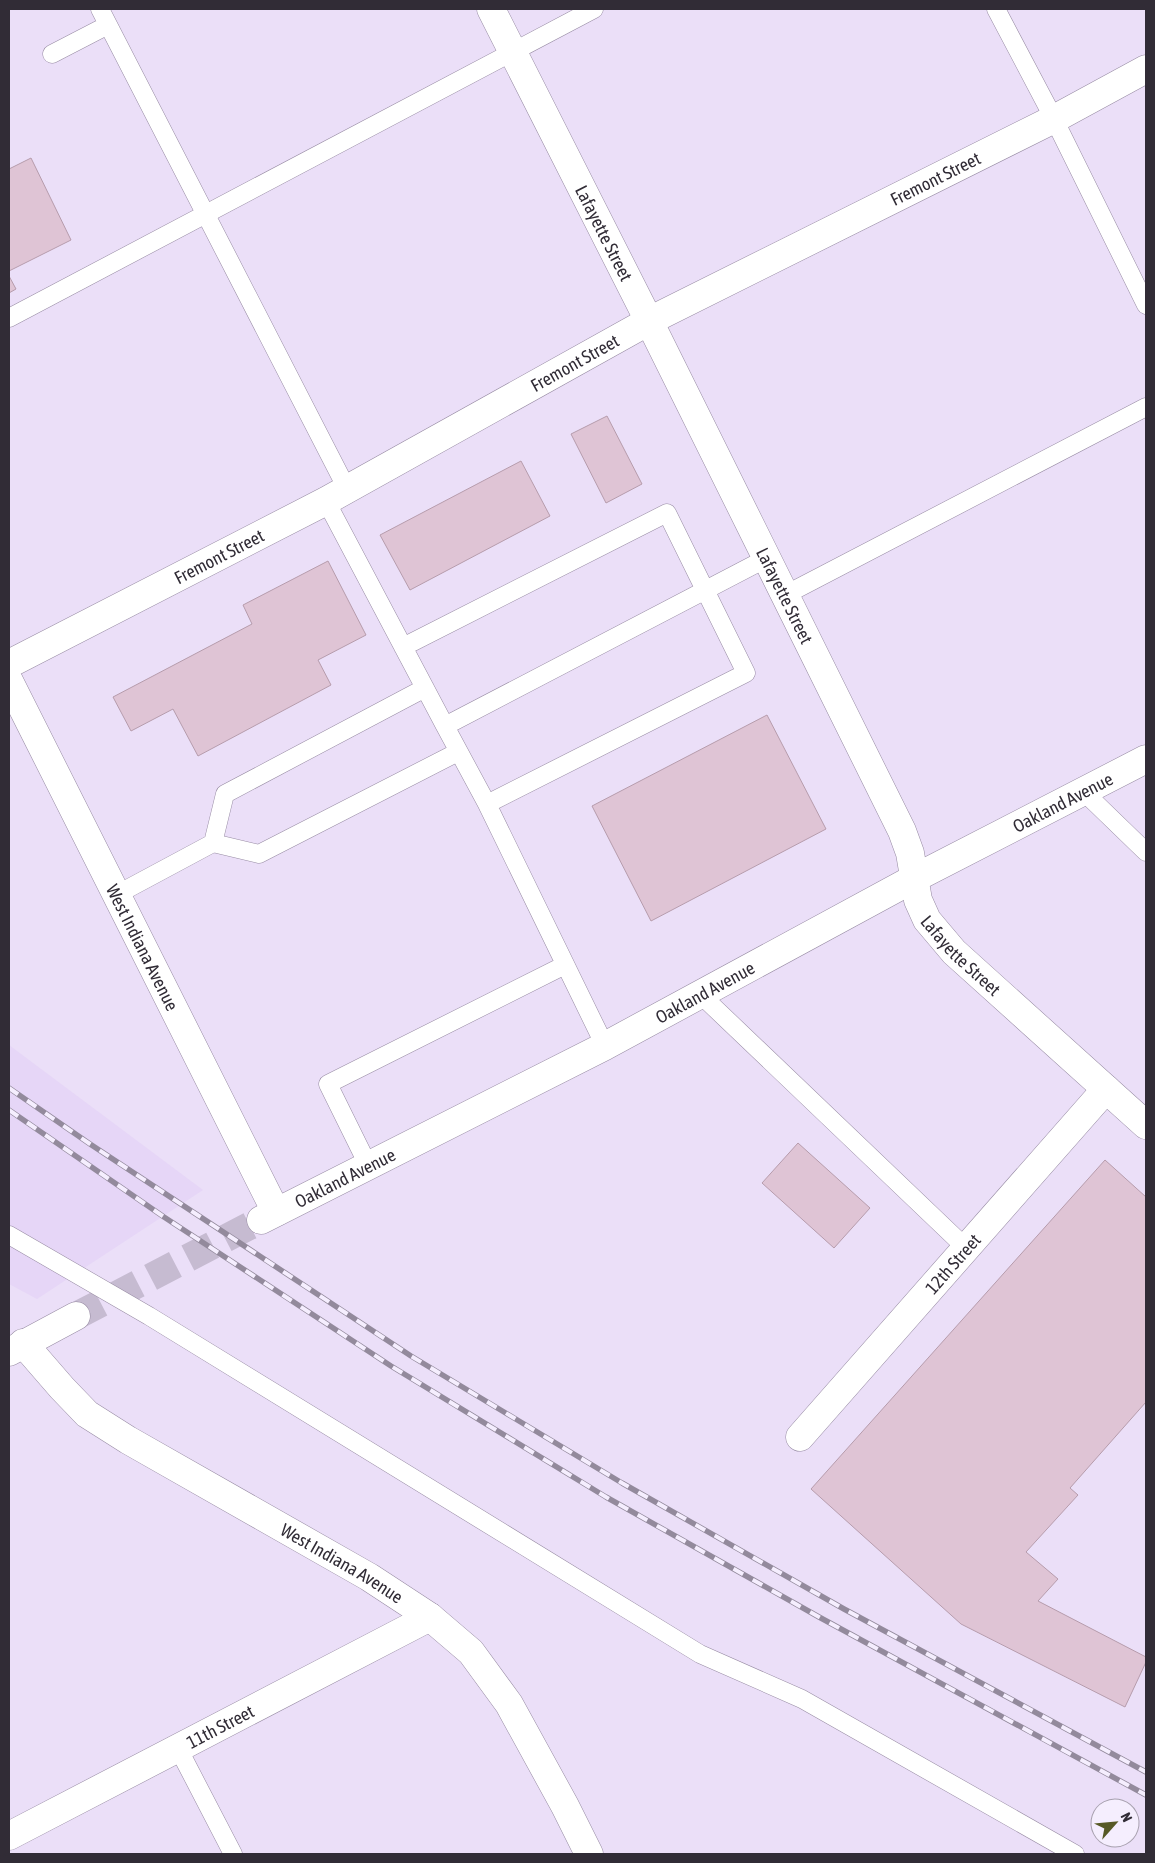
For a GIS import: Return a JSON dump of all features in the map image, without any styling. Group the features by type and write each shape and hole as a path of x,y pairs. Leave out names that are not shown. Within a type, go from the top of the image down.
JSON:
{"street":[{"name":"Lafayette Street","path":"491,9 650,321 902,831 910,854 918,900 927,920 941,938 1146,1124"},
{"name":"Fremont Street","path":"9,664 336,495 650,321 1054,119 1146,70"},
{"name":"West Indiana Avenue","path":"9,681 116,895 268,1216"},
{"name":"Oakland Avenue","path":"268,1216 604,1046 915,878 1146,759"},
{"name":"12th Street","path":"800,1437 1106,1089"},
{"path":"16,1347 76,1316"},
{"name":"West Indiana Avenue","path":"16,1347 88,1414 128,1440 368,1577 430,1617 471,1652 509,1704 589,1854"},
{"name":"11th Street","path":"9,1836 430,1617"}],"lane":[{"path":"100,9 206,214 336,495 403,647 486,804 604,1046"},
{"path":"9,318 594,9"},
{"path":"996,9 1054,119 1146,305"},
{"path":"52,54 108,25"},
{"path":"785,595 1146,407"},
{"path":"403,647 667,513 746,673 486,804"},
{"path":"445,726 767,558"},
{"path":"213,843 225,794 425,688"},
{"path":"116,895 213,843 259,854 458,752"},
{"path":"1084,792 1146,852"},
{"path":"368,1165 328,1084 565,965"},
{"path":"700,994 966,1248"},
{"path":"9,1235 149,1316 700,1654 802,1699 1075,1854"},
{"path":"178,1748 233,1854"}],"shaded area":[{"path":"9,1045 203,1190 37,1299 9,1284"}],"building":[{"path":"31,158 71,240 9,271 9,169"},
{"path":"9,276 16,289 9,293"},
{"path":"607,416 642,484 606,503 571,434"},
{"path":"521,461 550,516 410,590 380,535"},
{"path":"328,561 366,635 318,660 331,685 198,756 173,709 131,731 113,697 252,624 243,605"},
{"path":"767,715 826,829 651,921 592,806"},
{"path":"798,1143 870,1208 834,1248 762,1183"},
{"path":"1105,1160 1146,1197 1146,1402 1070,1488 1078,1495 1026,1552 1058,1579 1038,1601 1146,1657 1146,1662 1125,1707 961,1624 811,1489"}],"tunnel":[{"path":"76,1316 261,1220"}],"railway":[{"path":"9,1088 90,1144 411,1356 622,1483 844,1609 1146,1772"},
{"path":"9,1110 164,1217 391,1366 606,1497 819,1617 1146,1795"}]}
